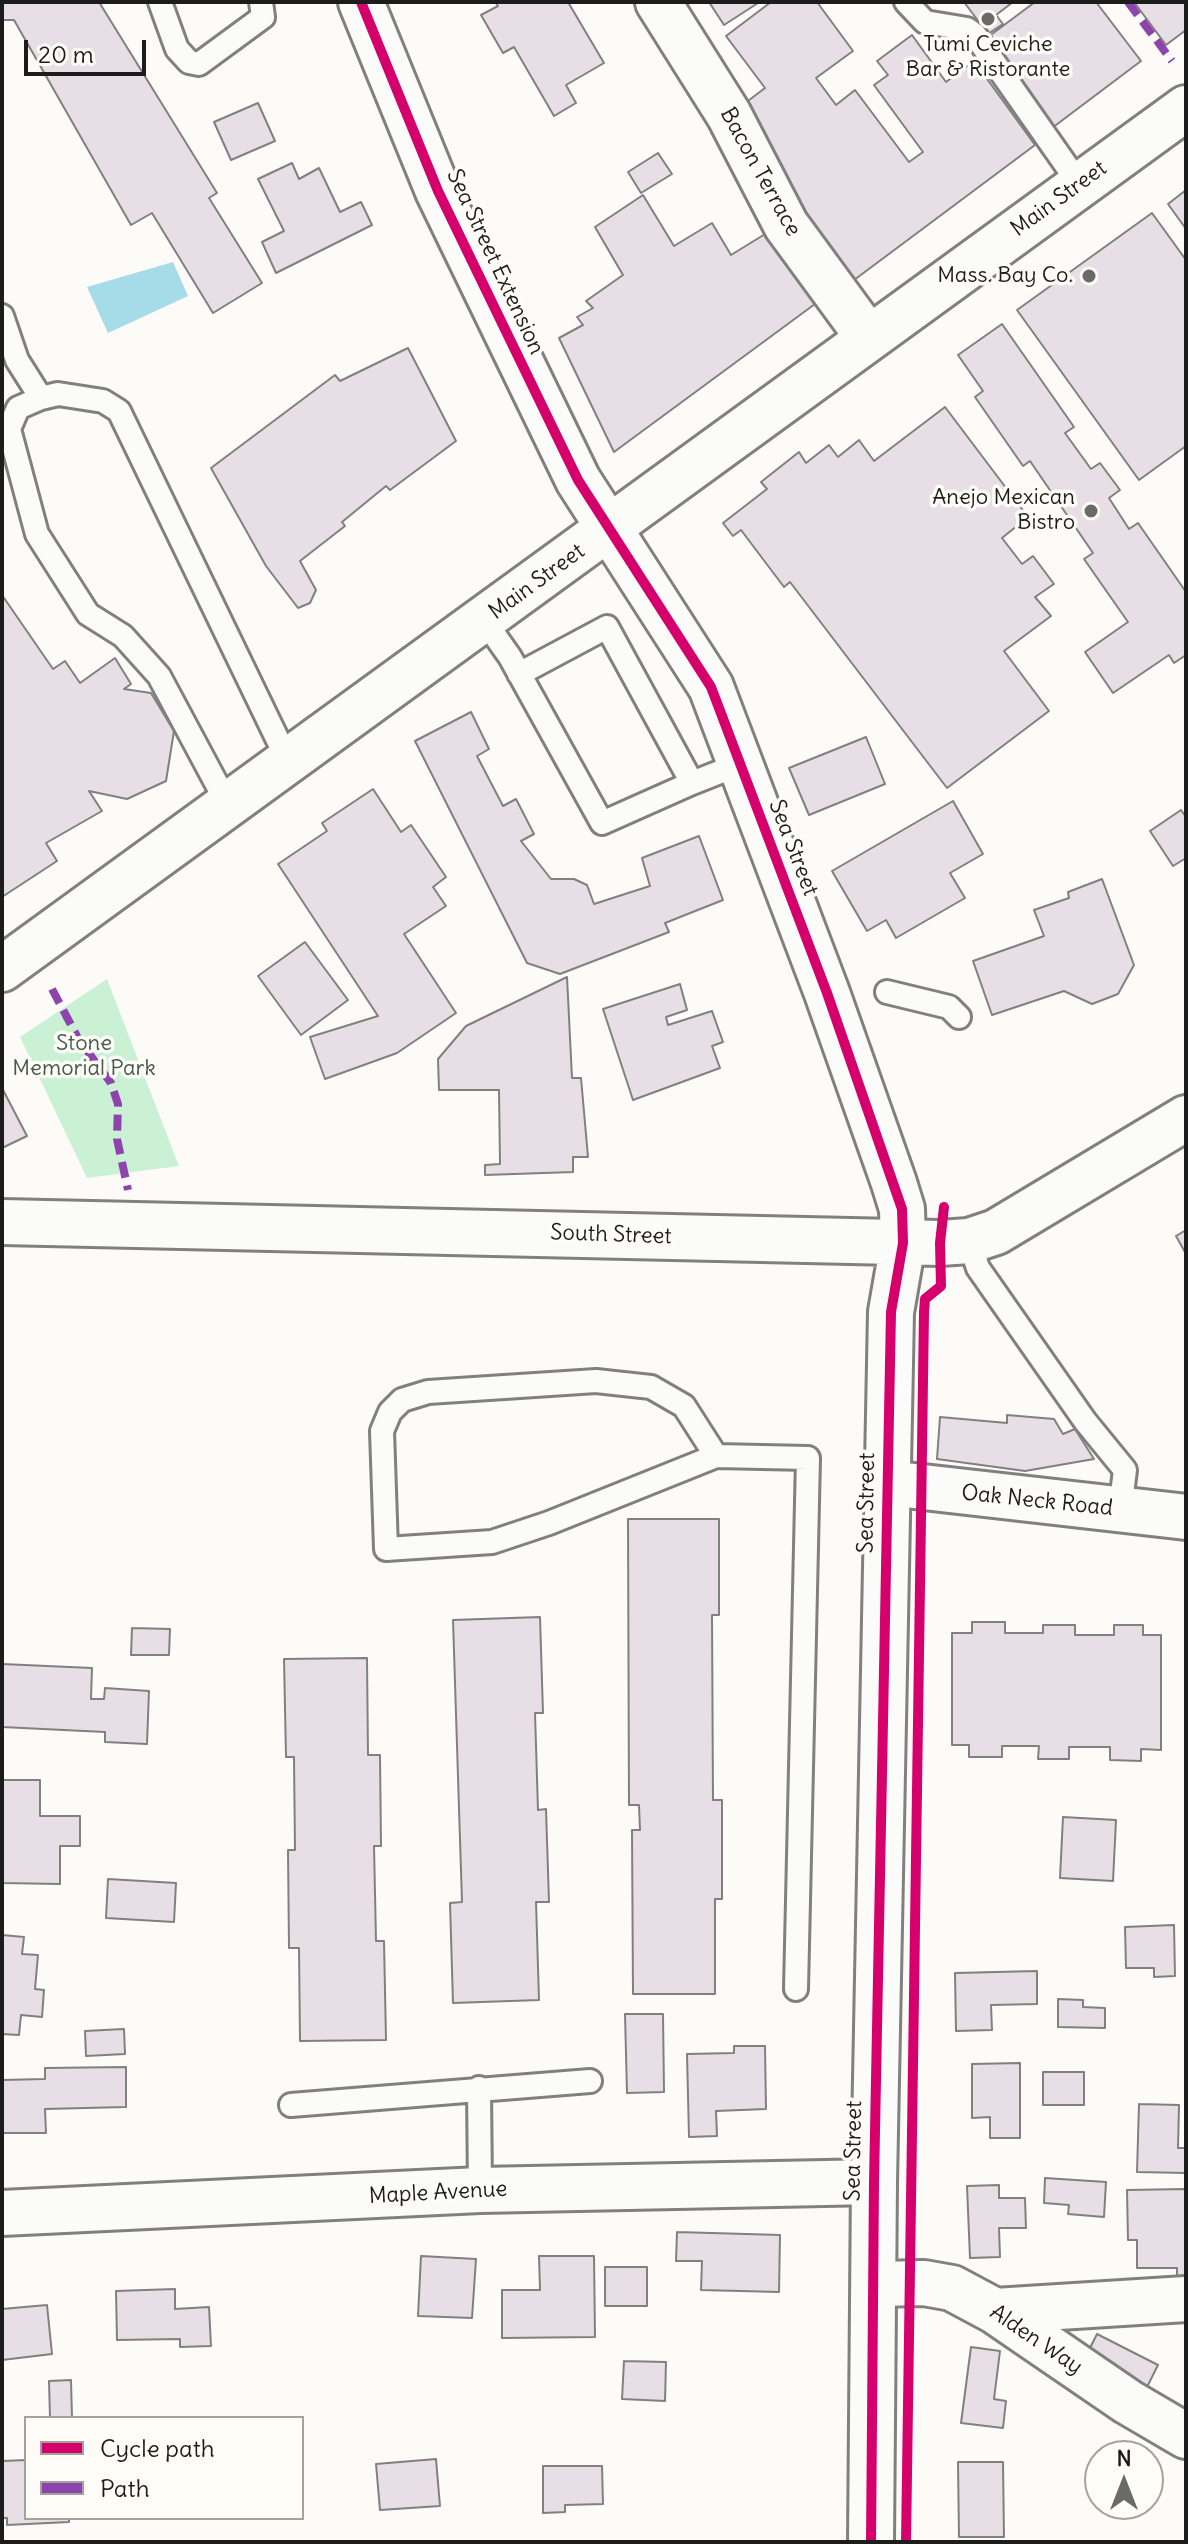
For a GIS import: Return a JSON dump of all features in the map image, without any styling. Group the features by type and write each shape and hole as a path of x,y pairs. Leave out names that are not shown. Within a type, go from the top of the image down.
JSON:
{"street":[{"name":"Sea Street Extension","path":"361,2 438,191 578,480 610,530"},
{"name":"Bacon Terrace","path":"658,2 724,105 786,225 868,337"},
{"name":"Main Street","path":"2,969 610,530 868,337 1186,108"},
{"name":"Sea Street","path":"610,530 705,677 827,993 902,1209 903,1243 891,1312 874,2284 861,2542"},
{"name":"South Street","path":"2,1222 903,1243 969,1241 996,1232 1186,1118"},
{"name":"Oak Neck Road","path":"888,1483 1186,1517"},
{"name":"Maple Avenue","path":"2,2213 480,2190 874,2182"},
{"name":"Alden Way","path":"874,2284 924,2283 952,2288 995,2311 1128,2402 1186,2436"},
{"path":"995,2311 1186,2299"}],"lane":[{"path":"160,2 177,49 189,62 199,64 263,17 261,2"},
{"path":"906,2 917,18 925,22 967,29 975,35 1080,185"},
{"path":"2,316 17,360 41,398"},
{"path":"228,805 159,676 123,636 88,614 37,534 9,429 18,408 58,394 103,401 119,411 288,761"},
{"path":"484,620 519,674 602,823 740,764"},
{"path":"519,674 607,627 692,783"},
{"path":"887,992 949,1007 959,1017"},
{"path":"969,1241 978,1268 1085,1421 1125,1470 1120,1510"},
{"path":"716,1456 684,1406 651,1387 596,1381 415,1396 402,1400 390,1412 382,1431 386,1549 492,1542 549,1523 716,1456 808,1458 796,1989"},
{"path":"291,2105 590,2081"},
{"path":"479,2088 480,2190"}],"green space":[{"name":"Stone Memorial Park","path":"107,979 179,1166 87,1178 20,1037"}],"water":[{"path":"173,262 188,296 108,333 87,287"}],"building":[{"path":"2,2 99,2 217,193 209,198 262,283 213,313 152,213 131,225 14,20 2,20"},
{"path":"495,2 568,2 604,63 566,85 576,103 554,116 514,47 503,53 481,15 498,6"},
{"path":"709,2 758,2 758,3 724,25"},
{"path":"771,2 817,2 853,51 816,78 836,105 855,90 909,162 923,152 874,85 888,75 877,61 912,35 946,82 974,61 1035,145 838,292 740,107 765,88 726,36"},
{"name":"Tumi Ceviche Bar & Ristorante","path":"964,2 1013,2 996,15 1003,24 988,34"},
{"path":"1035,2 1096,2 1141,61 1052,128 988,37"},
{"path":"1134,2 1186,2 1186,30 1166,45"},
{"path":"258,103 275,141 231,160 214,122"},
{"path":"658,153 672,174 641,193 628,172"},
{"path":"292,163 299,179 319,168 340,212 361,202 372,225 276,273 262,242 284,231 258,179"},
{"path":"1186,190 1186,229 1168,204"},
{"path":"643,195 674,246 712,223 731,255 770,231 819,301 614,452 559,338 583,325 577,317 593,308 586,301 623,275 595,227"},
{"path":"1152,213 1186,260 1186,446 1139,480 1017,310"},
{"name":"Anejo Mexican Bistro","path":"1002,324 1074,427 1065,433 1091,469 1100,463 1120,490 1109,498 1129,529 1138,523 1186,592 1186,655 1174,663 1169,655 1113,693 1085,652 1128,622 1084,559 1093,553 1030,461 1023,466 975,397 983,391 958,355"},
{"path":"408,348 456,441 390,490 386,486 342,522 345,526 300,561 316,590 310,603 298,608 266,566 211,468 335,375 340,381"},
{"path":"945,407 1028,517 1002,538 1022,564 1033,556 1054,584 1035,597 1051,616 1004,651 1049,711 947,788 790,582 784,587 741,530 733,536 723,523 767,489 761,482 799,452 806,463 829,445 838,457 859,440 874,461"},
{"path":"2,595 53,669 65,661 80,683 115,658 131,684 124,689 151,693 174,731 166,781 127,799 89,791 102,811 46,843 57,861 2,897"},
{"path":"471,712 489,749 477,756 503,806 516,799 534,834 521,841 551,879 574,879 587,885 594,904 650,886 642,858 699,836 723,900 665,923 669,932 560,974 527,963 415,741"},
{"path":"866,737 885,784 809,815 789,768"},
{"path":"373,789 401,832 411,825 446,877 433,887 446,906 404,934 456,1013 397,1053 325,1079 310,1037 378,1016 278,864 327,831 322,823"},
{"path":"953,801 983,854 950,873 965,898 896,938 886,920 867,931 832,871"},
{"path":"1181,810 1186,817 1186,858 1173,866 1150,831"},
{"path":"1102,879 1134,965 1118,994 1092,1004 1064,991 992,1015 973,961 1044,936 1034,910 1069,898 1068,892"},
{"path":"305,942 348,1000 301,1035 258,976"},
{"path":"567,977 572,1078 581,1078 588,1157 573,1157 573,1172 485,1175 485,1165 500,1164 499,1090 439,1090 438,1059 466,1026"},
{"path":"680,984 687,1010 666,1017 668,1025 712,1011 723,1042 712,1046 720,1068 633,1100 603,1009"},
{"path":"2,1088 27,1136 2,1148"},
{"path":"1186,1230 1186,1254 1176,1236"},
{"path":"1007,1415 1054,1419 1063,1434 1075,1429 1094,1459 1025,1471 937,1459 940,1417 1007,1423"},
{"path":"628,1519 719,1519 719,1615 712,1615 713,1800 722,1800 722,1899 715,1899 715,1994 633,1994 632,1830 640,1830 639,1805 629,1805"},
{"path":"540,1617 543,1713 535,1713 538,1810 546,1809 549,1902 536,1902 539,2000 453,2003 450,1903 462,1902 453,1620"},
{"path":"972,1622 1005,1622 1005,1633 1043,1633 1043,1625 1075,1625 1075,1635 1114,1635 1114,1625 1143,1625 1143,1635 1161,1635 1161,1750 1141,1749 1141,1761 1110,1760 1110,1747 1069,1747 1069,1759 1038,1759 1039,1746 1002,1746 1002,1757 969,1757 969,1745 952,1745 952,1633 972,1633"},
{"path":"132,1628 170,1629 169,1655 131,1655"},
{"path":"367,1658 368,1755 380,1755 381,1846 374,1846 376,1941 384,1941 386,2040 300,2041 299,1948 289,1948 288,1850 295,1850 294,1757 286,1757 284,1659"},
{"path":"2,1664 92,1668 91,1699 104,1699 105,1688 149,1691 147,1744 105,1742 105,1732 2,1727"},
{"path":"2,1780 40,1780 40,1816 80,1816 80,1846 60,1846 60,1884 2,1883"},
{"path":"1063,1817 1116,1820 1113,1881 1060,1878"},
{"path":"108,1879 176,1883 174,1922 106,1918"},
{"path":"1174,1925 1175,1976 1154,1977 1154,1968 1126,1968 1125,1927"},
{"path":"2,1935 24,1937 22,1954 38,1955 35,1989 44,1990 42,2017 21,2015 19,2035 2,2034"},
{"path":"1037,1971 1037,2004 991,2005 992,2030 956,2031 955,1973"},
{"path":"1058,1999 1083,2000 1083,2007 1105,2008 1105,2028 1058,2027"},
{"path":"625,2014 663,2014 664,2092 627,2093"},
{"path":"124,2029 125,2054 86,2056 85,2031"},
{"path":"734,2046 765,2046 766,2109 716,2111 717,2136 689,2137 687,2054 734,2053"},
{"path":"1020,2063 1020,2138 990,2138 990,2117 972,2118 972,2064"},
{"path":"126,2067 126,2107 45,2109 46,2133 2,2133 2,2080 45,2079 45,2068"},
{"path":"1043,2072 1084,2072 1084,2105 1043,2105"},
{"path":"1139,2104 1179,2105 1178,2148 1186,2148 1186,2173 1137,2172"},
{"path":"1045,2178 1106,2182 1104,2217 1068,2214 1069,2205 1044,2203"},
{"path":"999,2185 999,2198 1025,2198 1026,2228 999,2228 1000,2257 970,2258 967,2186"},
{"path":"1186,2189 1186,2292 1177,2293 1177,2268 1137,2268 1137,2240 1128,2240 1127,2190"},
{"path":"677,2232 780,2235 779,2292 701,2290 702,2261 676,2261"},
{"path":"421,2256 476,2259 472,2318 418,2316"},
{"path":"539,2256 594,2256 595,2337 502,2338 502,2290 540,2290"},
{"path":"605,2267 647,2267 647,2306 605,2306"},
{"path":"175,2289 175,2309 209,2307 211,2346 180,2347 180,2339 117,2340 116,2291"},
{"path":"47,2305 52,2354 2,2360 2,2309"},
{"path":"1097,2334 1158,2365 1139,2403 1085,2358"},
{"path":"971,2347 1000,2351 994,2399 1006,2401 1003,2428 961,2423"},
{"path":"624,2361 666,2362 665,2401 622,2399"},
{"path":"71,2380 72,2416 50,2416 49,2381"},
{"path":"436,2459 440,2506 380,2510 376,2464"},
{"path":"24,2460 24,2520 69,2522 7,2525 7,2518 2,2518 2,2461"},
{"path":"958,2462 1003,2462 1004,2537 959,2537"},
{"path":"543,2466 602,2466 603,2504 565,2505 565,2512 543,2513"}],"marked path":[{"path":"1128,2 1172,61"},
{"path":"52,989 79,1040 111,1083 118,1104 117,1139 128,1190"}],"cycle path":[{"path":"361,2 438,191 578,480 711,687 827,993 902,1209 903,1243 891,1312 874,2182 871,2542"},
{"path":"906,2542 924,1312 925,1299 941,1286 940,1243 944,1207"}],"place":[{"name":"Tumi Ceviche Bar & Ristorante","path":"988,19"},
{"name":"Mass. Bay Co.","path":"1089,276"},
{"name":"Anejo Mexican Bistro","path":"1091,511"}]}
